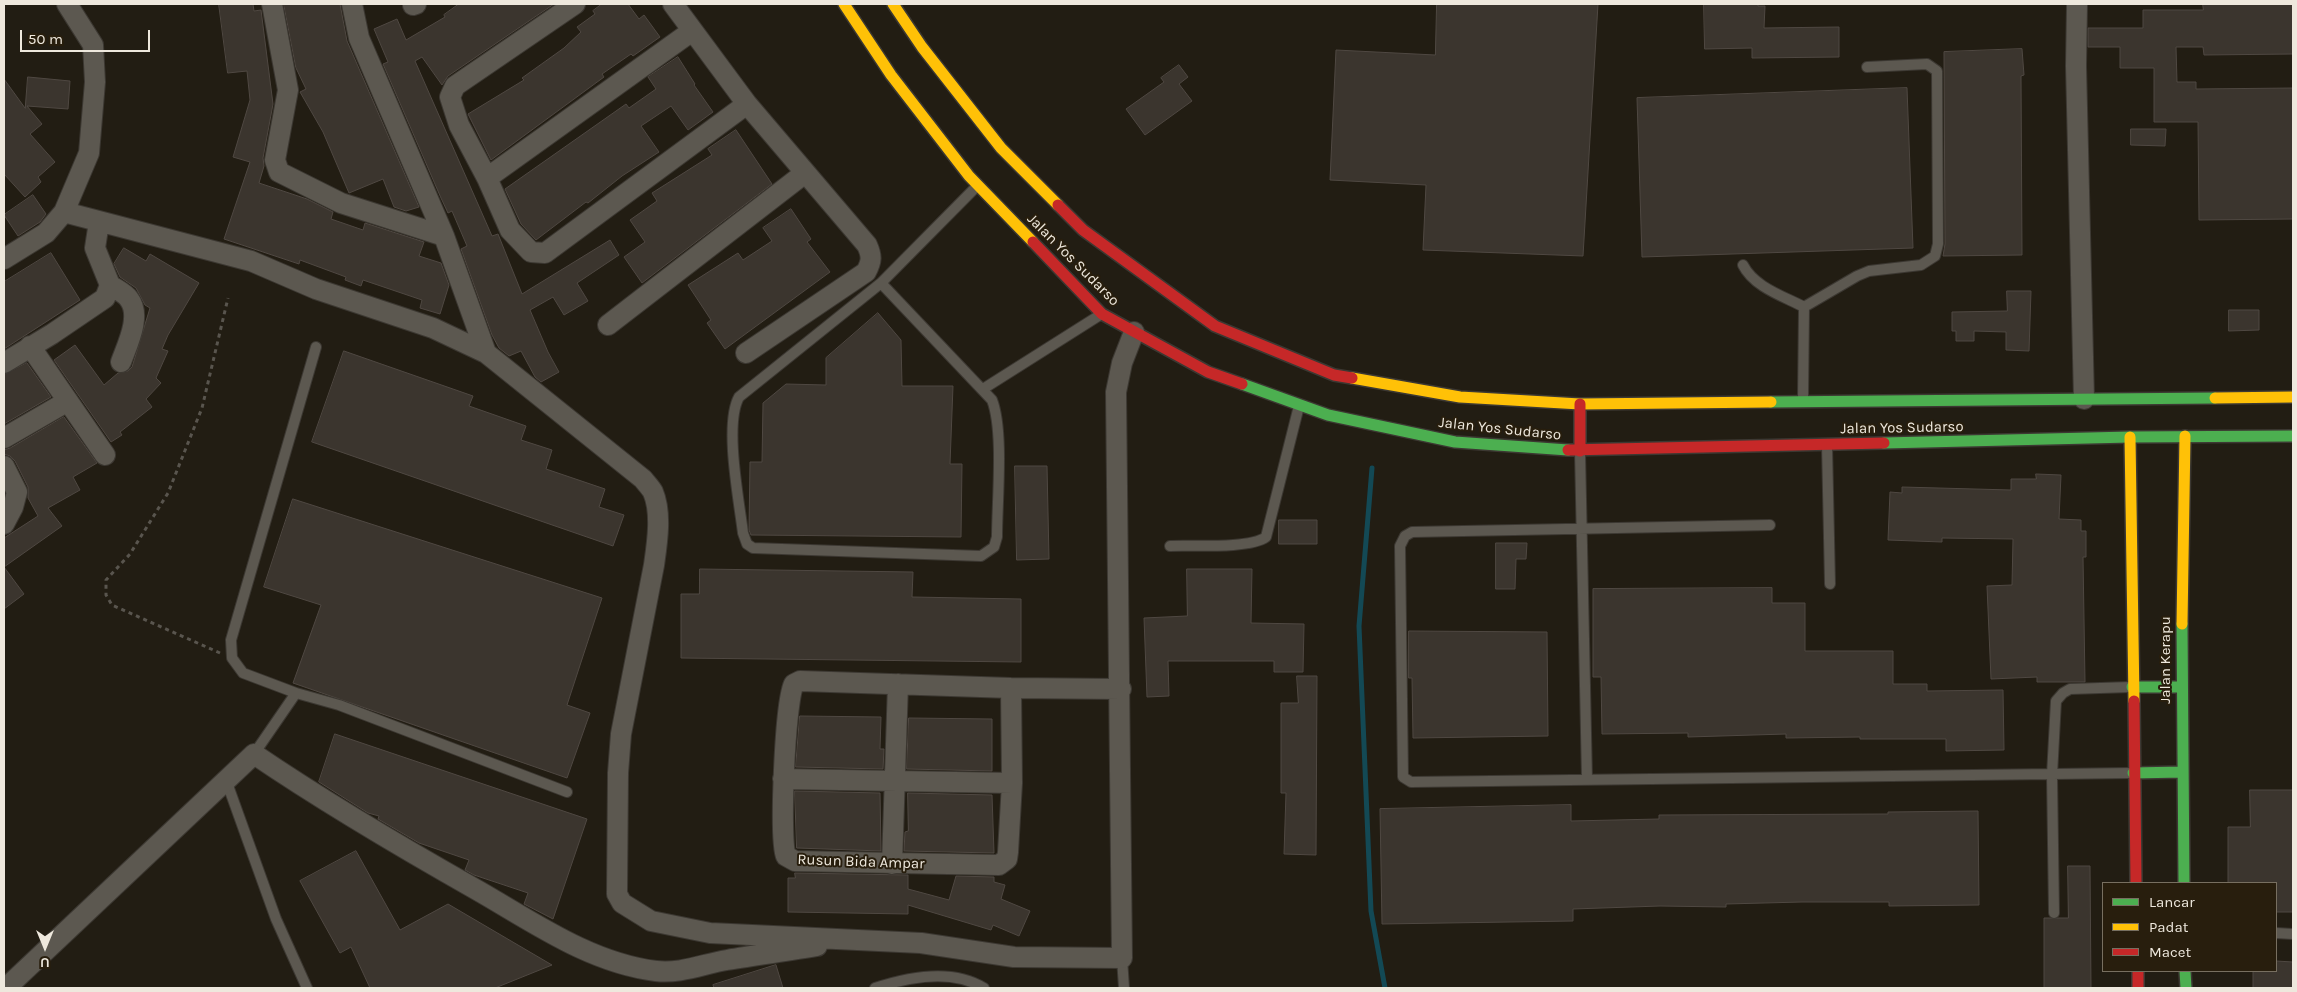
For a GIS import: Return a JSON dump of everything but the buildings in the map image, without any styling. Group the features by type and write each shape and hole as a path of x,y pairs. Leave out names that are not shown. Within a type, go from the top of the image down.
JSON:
{"main road":[{"name":"Jalan Yos Sudarso","path":"844,4 891,75 978,185 1102,314 1208,372 1300,401 1328,415 1455,442 1580,451 2130,437 2293,436"},
{"name":"Jalan Yos Sudarso","path":"894,4 922,47 1001,148 1083,230 1215,326 1309,369 1460,397 1580,404 2293,398"},
{"path":"1580,404 1580,451"},
{"name":"Jalan Kerapu","path":"2184,882 2181,687 2185,436"},
{"path":"2130,437 2136,882"},
{"path":"2132,687 2181,687"},
{"path":"2133,772 2181,772"},
{"path":"2138,972 2138,988"},
{"path":"2185,972 2186,988"}],"street":[{"path":"4,259 46,233 64,212 88,153 96,82 93,45 67,4"},
{"path":"272,4 288,90 275,160 279,172 341,203 444,236"},
{"path":"352,4 359,38 444,236 486,353"},
{"path":"575,4 455,86 452,92 451,104 458,125 487,178 510,230 531,252 545,253 747,104"},
{"path":"673,4 747,104 867,245 872,256 871,263 866,272 746,353"},
{"path":"2077,4 2076,66 2084,400"},
{"path":"487,178 692,31"},
{"path":"608,325 805,173"},
{"path":"64,212 251,261 316,289 433,328 486,353 643,479 653,493 657,513 654,566 621,734 618,772 617,894 622,903 651,921 710,933 921,943 1014,957 1122,958 1121,689 1116,392 1122,363 1134,332"},
{"path":"99,222 95,248 110,285 129,298 134,307 132,331 121,362"},
{"path":"4,363 105,298 110,285"},
{"path":"30,346 105,455"},
{"path":"4,438 68,401"},
{"path":"4,466 17,492 13,508 4,524"},
{"name":"Rusun Bida Ampar","path":"1011,688 1012,783 1007,860 999,865 892,864 789,860 785,852 784,780 788,702 794,684 800,681 1011,688 1121,689"},
{"path":"892,864 898,684"},
{"path":"6,988 254,754 321,799 404,848 565,940 606,958 656,971 680,971 725,960 858,939"},
{"path":"784,780 1012,783"}],"lane":[{"path":"1804,307 1869,271 1921,265 1935,256 1938,244 1937,70 1927,64 1867,67"},
{"path":"881,283 992,400 998,431 997,538 994,547 989,552 980,556 753,548 747,544 743,533 731,425 739,397 881,283 978,185"},
{"path":"1744,265 1748,273 1762,285 1804,307"},
{"path":"1803,403 1804,307"},
{"path":"983,389 1102,314"},
{"path":"316,347 231,640 232,658 243,673 348,708 567,792"},
{"path":"1170,546 1244,544 1266,537 1300,401"},
{"path":"1827,445 1830,584"},
{"path":"1580,451 1587,780"},
{"path":"1770,525 1412,532 1405,536 1400,546 1401,772 1406,781 2052,775 2133,772"},
{"path":"2054,914 2052,775 2056,701 2070,689 2132,687"},
{"path":"254,754 296,692"},
{"path":"226,780 276,919 307,988"},
{"path":"2277,933 2293,934"},
{"path":"1122,958 1124,988"},
{"path":"875,988 898,980 942,976 973,981 984,988"}],"path":[{"path":"228,298 202,408 168,493 130,554 106,580 106,595 112,605 232,658"}],"waterway":[{"path":"1372,468 1359,626 1371,911 1385,988"}],"traffic: fast":[{"path":"1242,384 1328,415 1455,442 1568,450"},
{"path":"1771,402 2215,398"},
{"path":"1884,443 2130,437 2293,436"},
{"path":"2182,624 2184,882"},
{"path":"2132,687 2181,687"},
{"path":"2133,773 2181,772"},
{"path":"2185,972 2186,988"}],"traffic: slow":[{"path":"844,4 891,75 969,176 1033,242"},
{"path":"893,4 922,47 1001,148 1058,205"},
{"path":"1352,378 1460,397 1580,404 1771,402"},
{"path":"2215,398 2293,397"},
{"path":"2182,624 2185,436"},
{"path":"2130,437 2134,701"}],"traffic: jam":[{"path":"1058,205 1083,230 1215,326 1334,375 1352,378"},
{"path":"1033,242 1102,314 1208,372 1242,384"},
{"path":"1580,404 1580,451"},
{"path":"1568,450 1884,443"},
{"path":"2134,701 2136,882"},
{"path":"2138,972 2138,988"}]}
